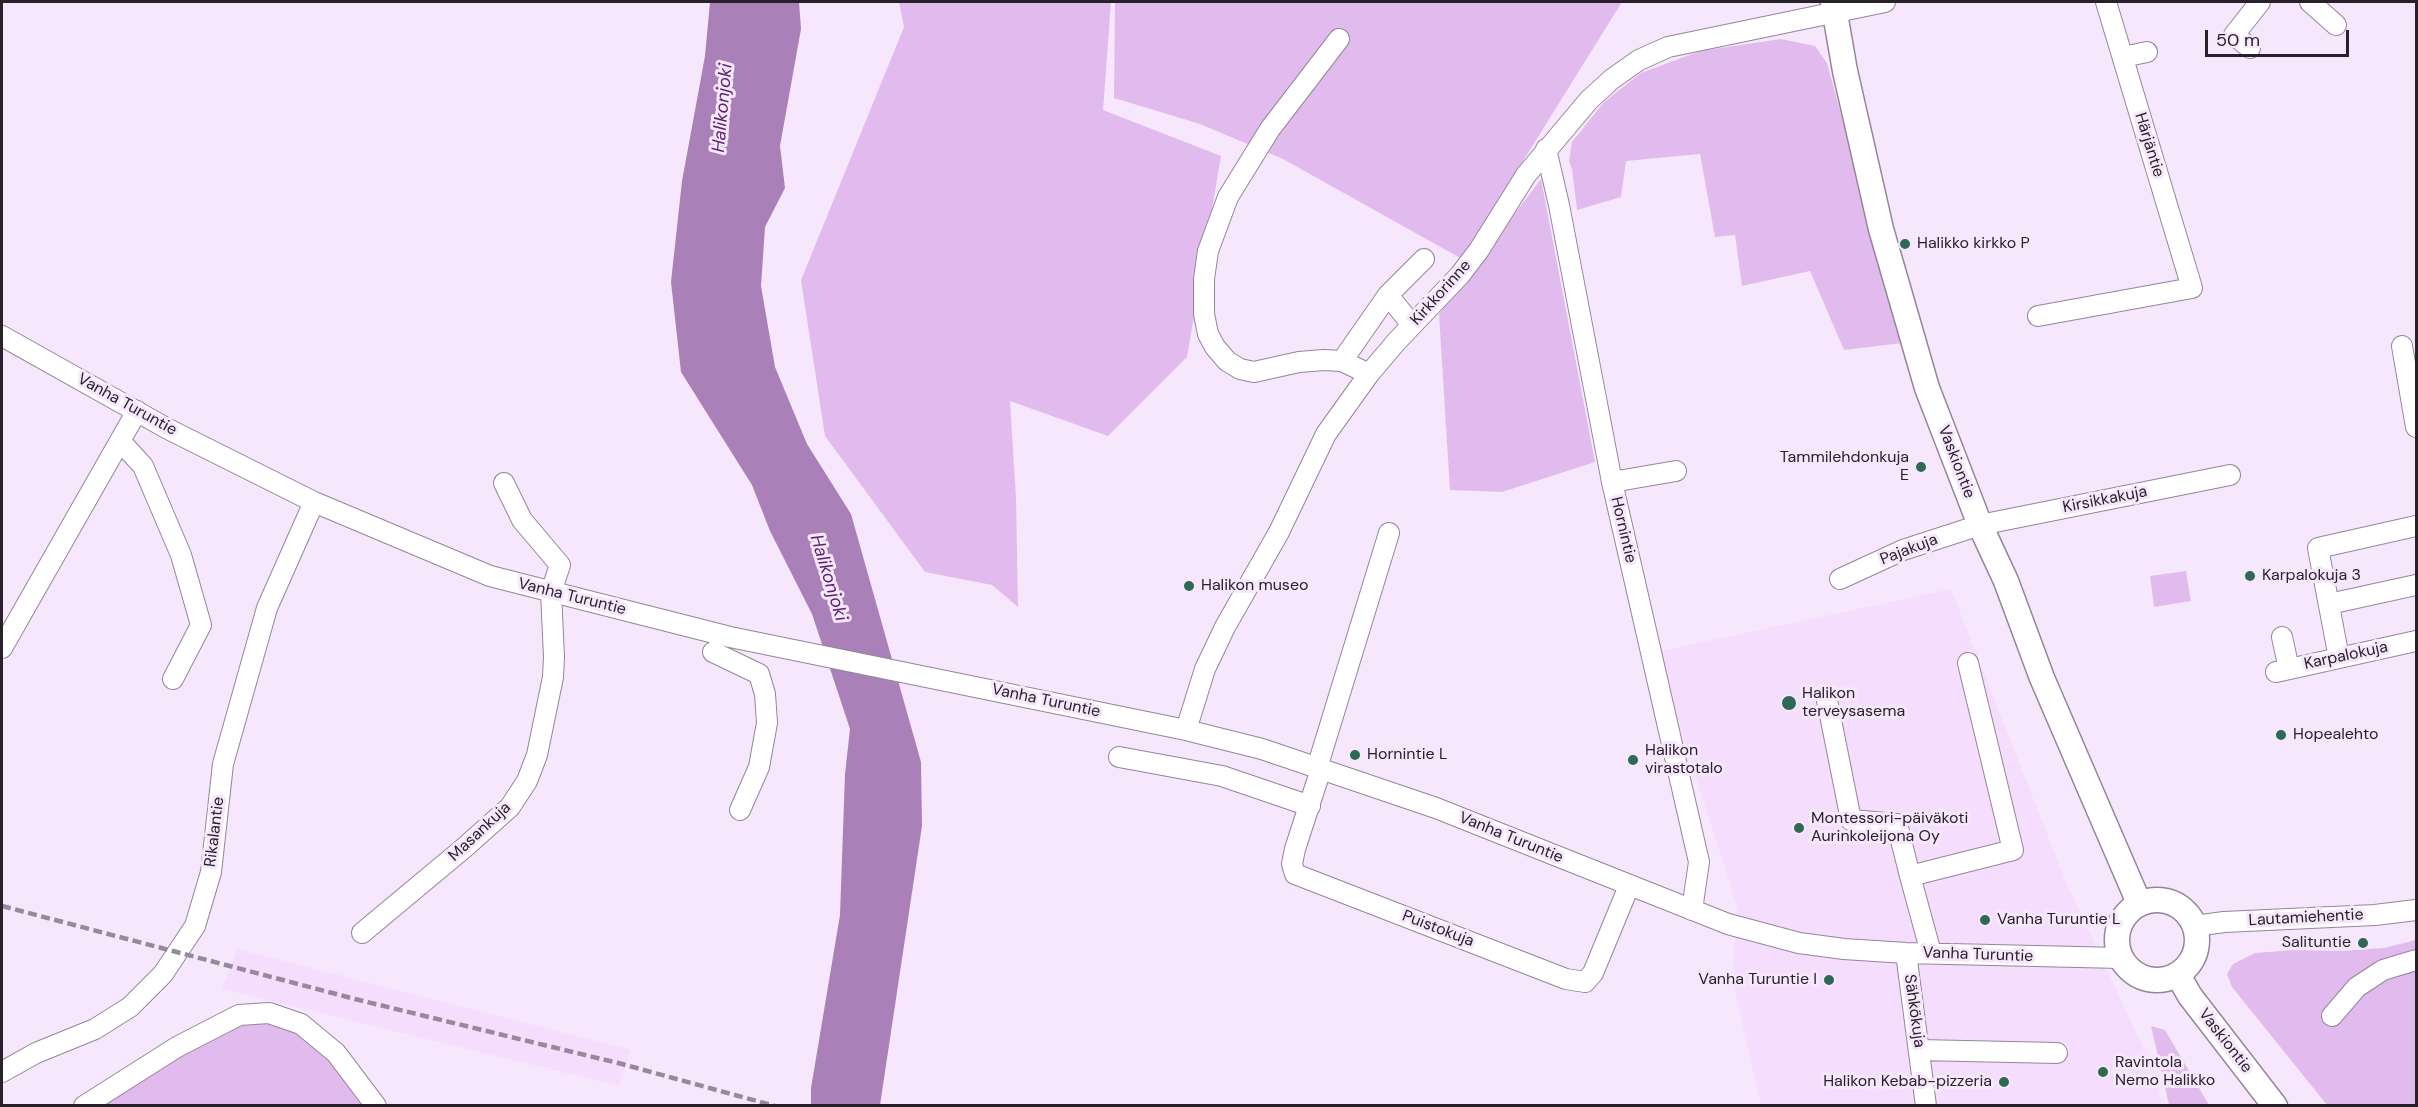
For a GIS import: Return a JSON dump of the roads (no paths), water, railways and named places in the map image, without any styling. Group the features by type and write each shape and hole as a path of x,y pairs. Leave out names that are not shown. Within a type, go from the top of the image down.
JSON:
{"main road":[{"name":"Vaskiontie","path":"1834,7 1845,71 1881,229 1927,388 1980,525 2006,581 2042,678 2139,903"},
{"path":"2160,899 2170,901 2181,907 2195,926 2198,939 2196,952 2192,961 2178,975 2167,979 2145,978 2135,974 2121,958 2116,938 2118,927 2130,909 2139,903 2160,899"},
{"name":"Vaskiontie","path":"2178,975 2190,996 2275,1106"}],"street":[{"name":"Kirkkorinne","path":"1186,730 1205,669 1225,627 1279,532 1326,434 1369,374 1460,275 1479,250 1526,175 1589,100 1612,79 1639,60 1668,47 1772,24 1834,7 1885,2"},
{"name":"Härjäntie","path":"2038,316 2192,288 2106,2"},
{"path":"2250,48 2234,35 2260,2"},
{"path":"2310,2 2336,25"},
{"path":"1340,39 1270,129 1228,197 1208,251 1203,302 1206,326 1211,341 1227,361 1240,369 1254,372 1306,361 1342,362 1369,374"},
{"path":"2123,57 2146,52"},
{"name":"Hornintie","path":"1546,149 1559,205 1612,482 1699,862 1692,910"},
{"path":"1342,362 1388,295 1424,259"},
{"path":"1388,295 1412,326"},
{"name":"Vanha Turuntie","path":"2,336 137,411 314,502 490,576 730,637 1186,730 1262,749 1436,808 1728,924 1799,943 1906,953 2121,958"},
{"path":"2402,346 2416,427"},
{"path":"2,648 137,411"},
{"path":"121,442 143,466 182,555 201,625 173,680"},
{"path":"1612,482 1676,471"},
{"name":"Kirsikkakuja","path":"1980,525 2230,475"},
{"name":"Masankuja","path":"362,933 447,863 510,807 527,781 544,728 553,677 554,636 551,592 560,565 522,520 504,483"},
{"name":"Rikalantie","path":"2,1072 36,1053 95,1029 130,1007 163,974 195,926 211,872 223,764 251,664 267,608 314,502"},
{"name":"Pajakuja","path":"1840,579 1903,550 1980,525"},
{"path":"2339,658 2318,548 2416,526"},
{"name":"Puistokuja","path":"1389,534 1292,864 1295,874 1566,979 1586,982 1593,973 1629,886"},
{"path":"2329,603 2416,585"},
{"name":"Karpalokuja","path":"2282,637 2282,670 2416,641"},
{"path":"713,652 759,674 765,694 767,723 759,767 740,810"},
{"path":"1910,876 2013,849 1968,663"},
{"path":"1827,700 1851,820 1897,825 1931,953"},
{"path":"1119,757 1222,776 1310,806"},
{"name":"Lautamiehentie","path":"2195,926 2223,922 2375,915 2416,910"},
{"name":"Sähkökuja","path":"1906,953 1926,1106"},
{"path":"2332,1016 2357,987 2383,970 2416,960"},
{"path":"84,1106 177,1047 239,1015 269,1013 301,1024 336,1053 376,1106"},
{"path":"1919,1050 2057,1053"}],"water":[{"name":"Halikonjoki","path":"710,2 799,2 801,29 780,146 785,188 765,227 761,286 775,367 807,444 851,514 921,762 922,826 880,1105 811,1105 811,1088 840,915 845,774 850,729 812,614 770,531 752,485 681,372 671,282 682,181 705,56"}],"railway":[{"path":"2,906 355,999 622,1064 775,1106"}],"place":[{"name":"Halikko kirkko P","path":"1905,244"},
{"name":"Tammilehdonkuja E","path":"1921,467"},
{"name":"Karpalokuja 3","path":"2250,576"},
{"name":"Halikon museo","path":"1189,586"},
{"name":"Halikon terveysasema","path":"1789,703"},
{"name":"Hopealehto","path":"2281,735"},
{"name":"Hornintie L","path":"1355,755"},
{"name":"Halikon virastotalo","path":"1633,760"},
{"name":"Montessori-päiväkoti Aurinkoleijona Oy","path":"1799,828"},
{"name":"Vanha Turuntie L","path":"1985,920"},
{"name":"Salituntie","path":"2363,943"},
{"name":"Vanha Turuntie I","path":"1829,980"},
{"name":"Ravintola Nemo Halikko","path":"2103,1072"},
{"name":"Halikon Kebab-pizzeria","path":"2004,1082"}]}
